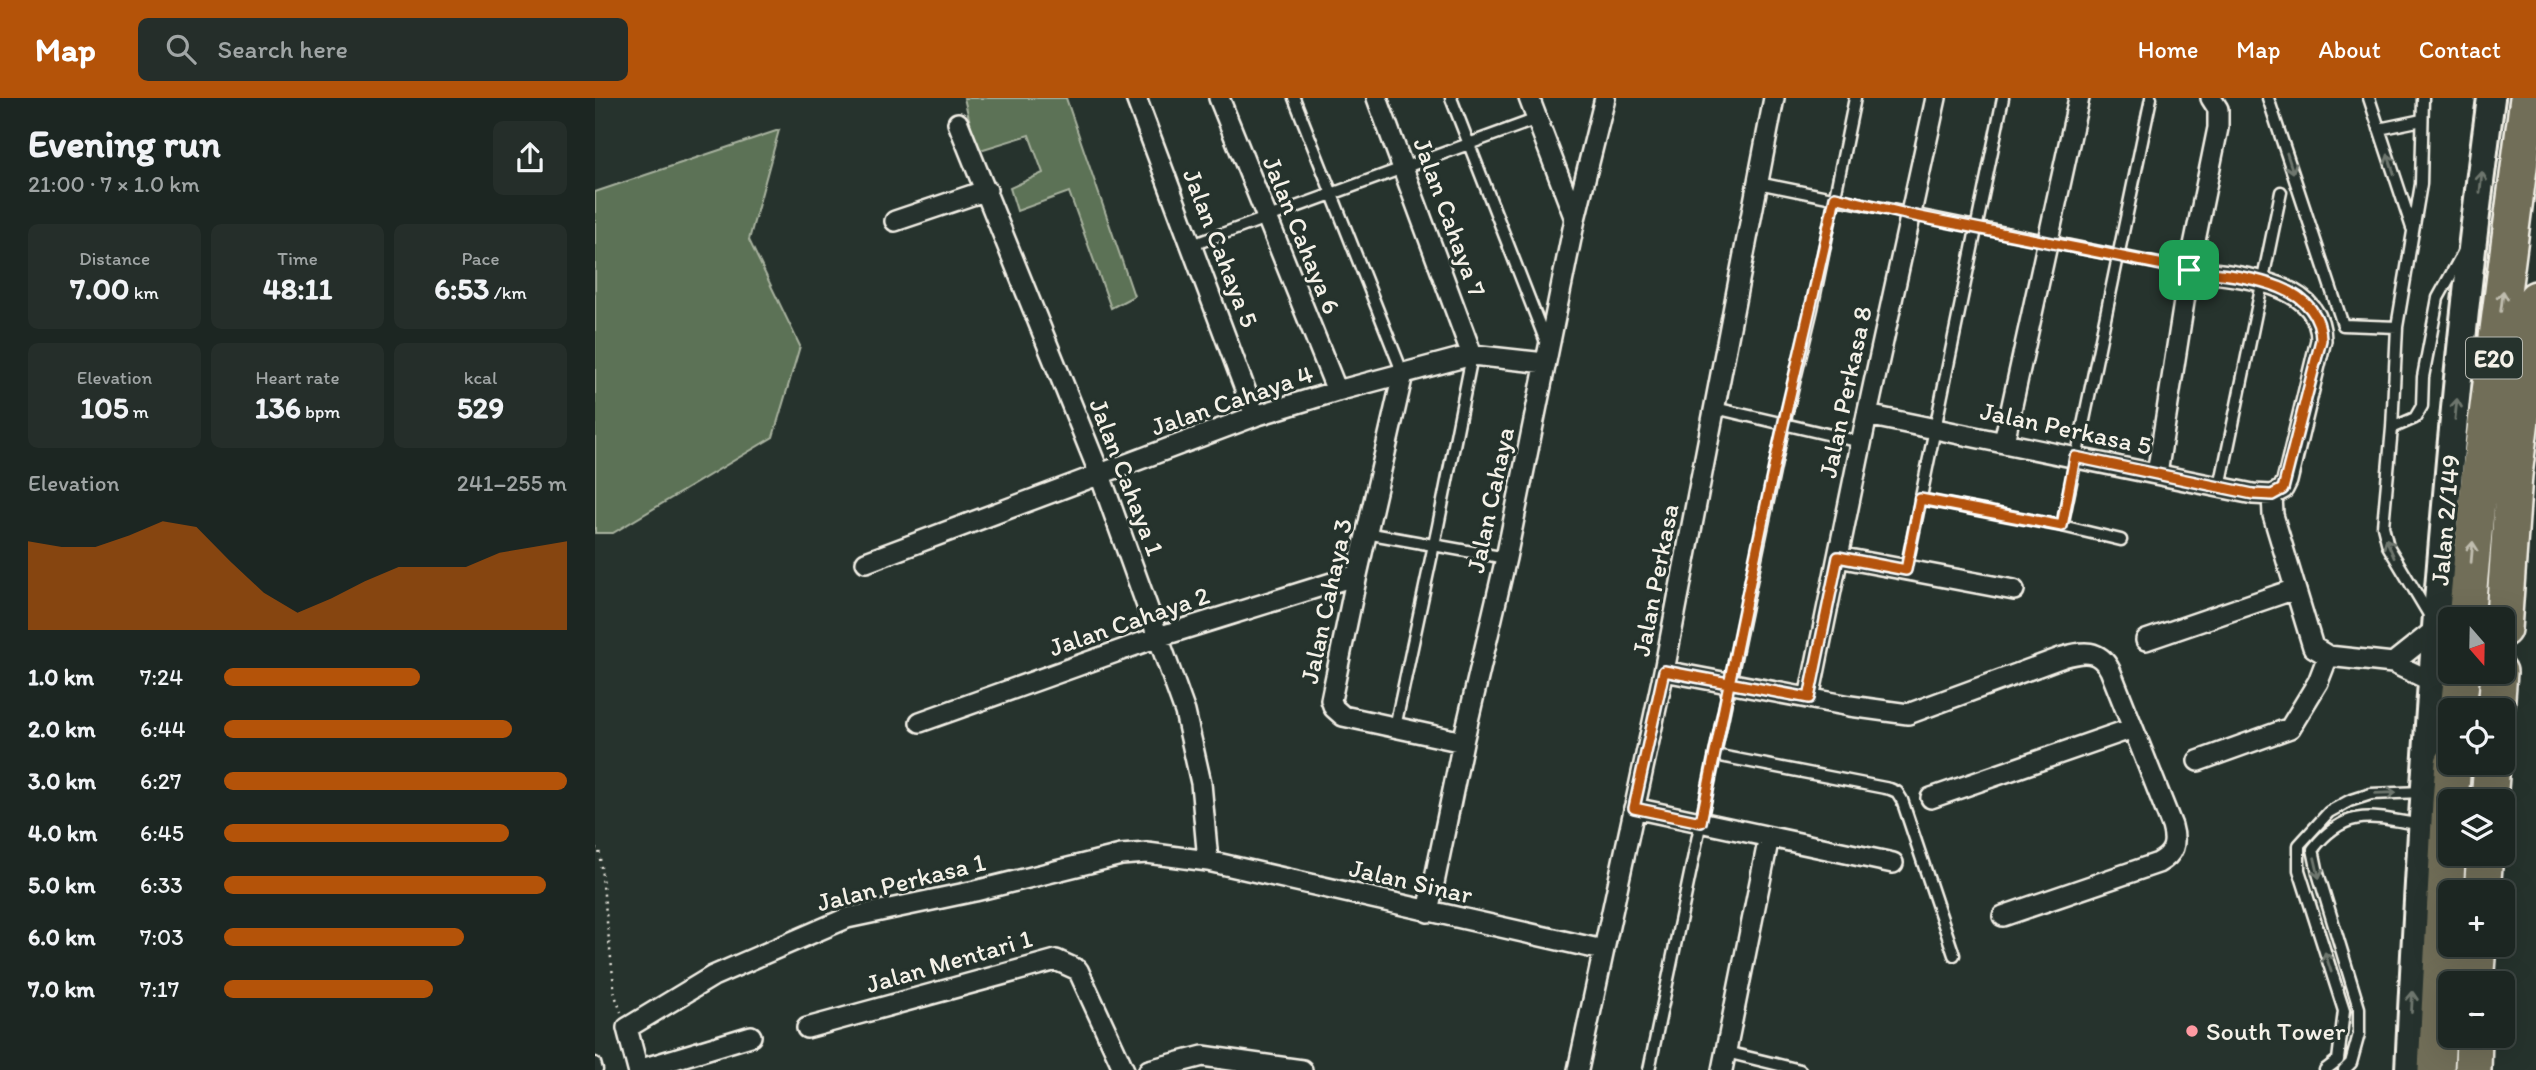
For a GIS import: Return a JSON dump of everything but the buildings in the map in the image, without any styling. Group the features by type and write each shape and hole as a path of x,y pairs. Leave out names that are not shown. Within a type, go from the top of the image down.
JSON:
{"highway":[{"name":"E20","path":"2454,607 2480,469 2528,98"},
{"name":"E20","path":"2505,607 2514,475 2536,299"},
{"path":"2436,1070 2440,866"},
{"path":"2473,1070 2474,1048"}],"main road":[{"name":"Jalan 2/149","path":"2451,607 2447,487 2491,98"},
{"name":"Jalan 2/149","path":"2442,789 2447,684"},
{"name":"Jalan 2/149","path":"2409,1070 2423,825 2438,804"}],"street":[{"name":"Jalan Cahaya 5","path":"1136,98 1255,416"},
{"name":"Jalan Cahaya 6","path":"1219,98 1337,391"},
{"name":"Jalan Cahaya 7","path":"1377,98 1472,355"},
{"path":"1529,98 1575,219"},
{"name":"Jalan Cahaya","path":"1429,912 1463,742 1506,558 1575,219 1605,98"},
{"name":"Jalan Perkasa","path":"1578,1070 1664,671 1775,98"},
{"name":"Jalan Perkasa 8","path":"1809,698 1861,442 1936,98"},
{"path":"2004,442 2079,98"},
{"path":"2157,474 2189,270 2218,128 2218,109 2211,98"},
{"name":"Jalan Cahaya 1","path":"958,123 1100,475 1185,712 1201,783 1208,861"},
{"path":"895,221 987,190"},
{"path":"2189,270 2263,281 2281,288 2303,302 2318,320 2321,340 2287,481 2283,489 2262,495 2273,515 2313,647 2328,656 2393,663 2438,675"},
{"name":"Jalan Cahaya 4","path":"866,562 1255,416 1337,391 1472,355 1547,356"},
{"name":"Jalan Cahaya 3","path":"1403,374 1331,700 1334,708 1343,716 1463,742"},
{"name":"Jalan Perkasa 5","path":"1867,415 2262,495"},
{"path":"1838,557 2014,590"},
{"name":"Jalan Cahaya 2","path":"919,722 1158,636 1357,575"},
{"path":"2146,640 2295,589"},
{"path":"2393,663 2438,633"},
{"path":"1664,671 1809,698 1910,713 2063,657 2089,652 2100,656 2106,662 2172,826 2175,837 2171,853 2158,863 2003,916"},
{"path":"2198,761 2290,728 2318,682 2328,656"},
{"path":"1931,798 2133,728"},
{"path":"1634,808 1893,863"},
{"path":"1724,1061 1769,837"},
{"name":"Jalan Perkasa 1","path":"627,1028 713,976 847,918 975,891 1121,855 1147,853 1208,861"},
{"name":"Jalan Sinar","path":"1208,861 1603,950"},
{"name":"Jalan Mentari 1","path":"807,1028 1056,960 1078,970 1124,1070"},
{"path":"627,1028 638,1070 751,1036"},
{"path":"1149,1070 1203,1056 1302,1070"}],"lane":[{"path":"1294,98 1403,374"},
{"path":"1451,98 1547,356"},
{"path":"1649,1070 1855,98"},
{"path":"1906,570 2003,98"},
{"path":"2062,526 2151,98"},
{"path":"2268,98 2343,325 2397,327"},
{"path":"2369,98 2412,229"},
{"path":"2423,98 2421,184 2397,327 2392,428 2383,526 2388,546 2438,608"},
{"path":"1192,245 1537,119"},
{"path":"2379,129 2423,120"},
{"path":"1758,183 2189,270"},
{"path":"2220,487 2280,192"},
{"path":"2392,428 2415,418 2422,406 2423,377 2438,298 2475,233"},
{"path":"1395,727 1472,355"},
{"path":"1715,408 1861,442"},
{"path":"1920,499 2121,540"},
{"path":"1366,533 1506,558"},
{"path":"1715,755 1897,792 1954,955"},
{"path":"2325,1070 2338,1060 2344,1012 2299,870 2299,845 2329,812 2349,801 2371,794 2438,798"},
{"path":"2344,1070 2351,1063 2359,1034 2359,1008 2313,849 2338,825 2356,818 2377,817 2423,825"},
{"path":"1724,1061 1800,1070"},
{"path":"595,1063 597,1070"}],"path":[{"path":"595,848 599,849 615,995 627,1028"}],"green space":[{"path":"964,98 1066,98 1134,296 1111,308 1069,192 1017,211 1010,188 1043,173 1029,135 977,151"},
{"path":"779,130 749,240 800,346 773,437 613,533 595,533 595,192"}],"place":[{"name":"South Tower","path":"2192,1031"}],"route":[{"path":"2189,270 1910,215 1835,197 1812,309 1784,424 1766,510 1730,683 1701,822 1634,808 1664,671 1730,683 1809,698 1838,557 1906,570 1920,499 2062,526 2075,457 2253,494 2272,495 2283,489 2321,340 2318,320 2303,302 2292,294 2263,281 2189,270"}]}
